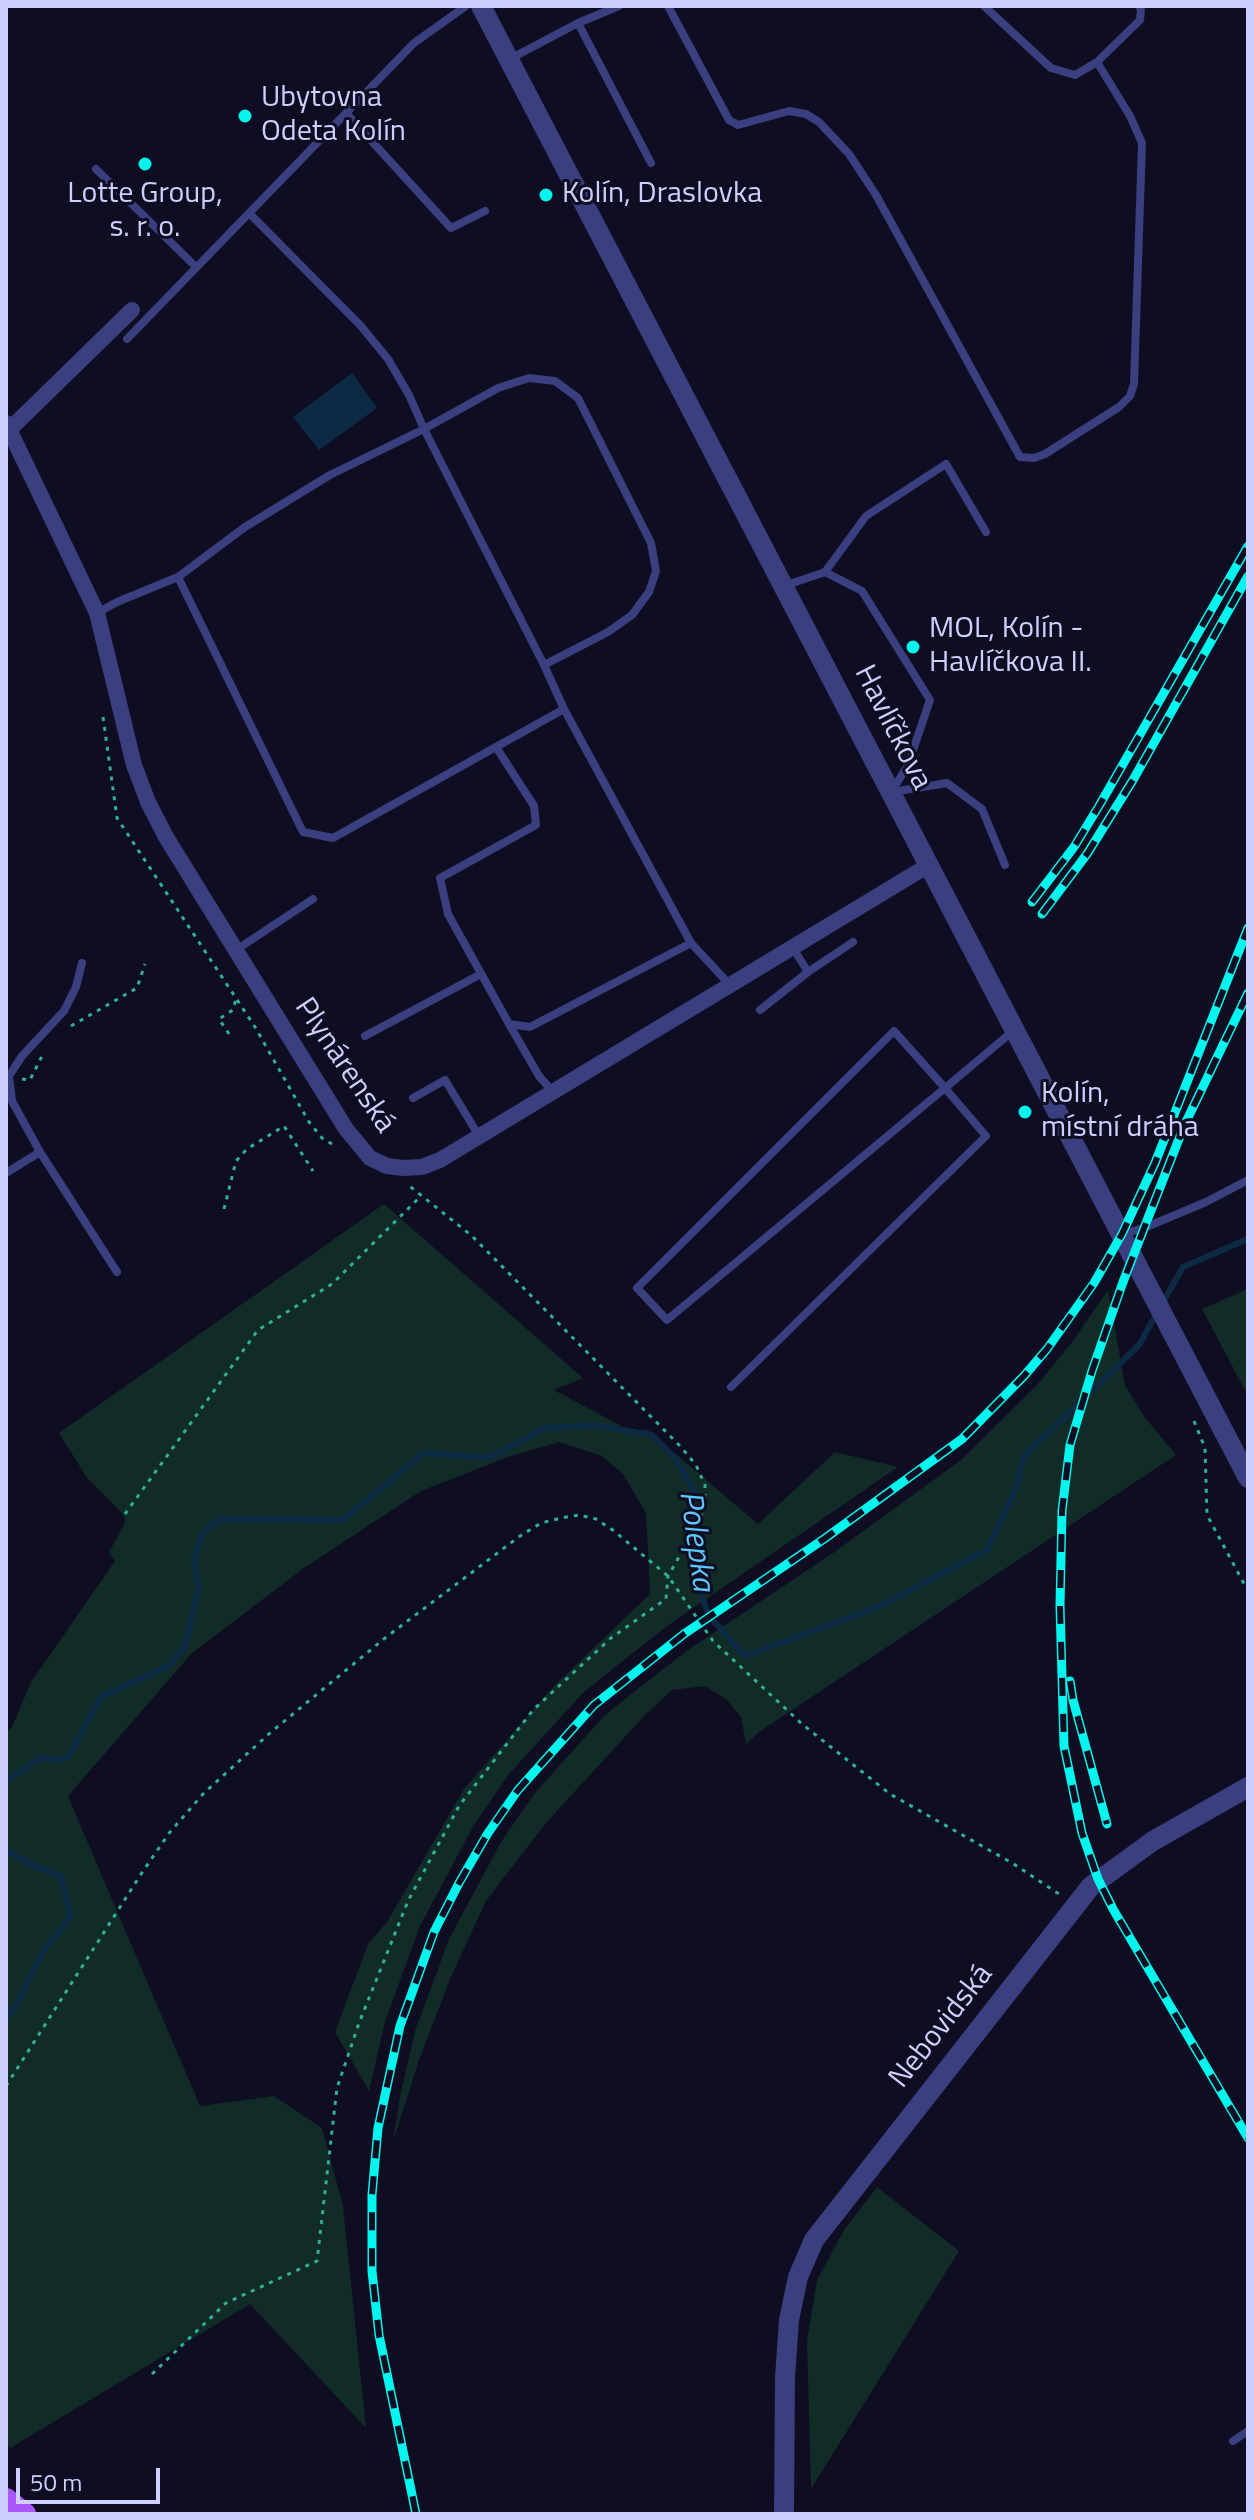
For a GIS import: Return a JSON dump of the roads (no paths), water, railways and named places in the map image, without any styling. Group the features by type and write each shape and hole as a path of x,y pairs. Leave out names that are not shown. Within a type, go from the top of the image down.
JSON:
{"main road":[{"path":"6,2499 25,2514"}],"street":[{"name":"Havlíčkova","path":"481,6 1248,1478"},
{"path":"7,427 132,310"},
{"name":"Plynárenská","path":"7,427 97,613 134,765 148,802 166,837 346,1129 370,1158 387,1166 403,1168 422,1167 440,1160 929,865"},
{"name":"Nebovidská","path":"784,2514 785,2378 789,2320 798,2277 814,2240 1091,1886 1124,1860 1248,1787"}],"lane":[{"path":"127,339 414,43 466,6"},
{"path":"508,60 578,23 619,6"},
{"path":"668,6 729,120 738,125 789,111 806,114 819,122 849,154 876,195 1020,457 1034,458 1058,447 1119,407 1130,396 1134,384 1142,143 1130,116 1097,62"},
{"path":"984,6 1051,68 1075,75 1097,62 1140,20 1139,6"},
{"path":"578,23 651,163"},
{"path":"346,113 451,228 485,211"},
{"path":"96,169 196,267"},
{"path":"249,213 360,325 388,359 409,395 564,709 691,943 730,985"},
{"path":"97,613 127,597 178,577 245,527 330,475 498,388 529,378 555,381 578,398 651,543 656,571 649,592 632,615 608,632 544,665"},
{"path":"784,586 825,572 866,516 946,464 986,532"},
{"path":"825,572 862,591 930,700 908,765 891,792"},
{"path":"178,577 303,832 333,838 564,709"},
{"path":"496,747 534,806 536,825 440,878 448,914 539,1076 553,1092"},
{"path":"891,792 947,783 982,809 1005,865"},
{"path":"236,950 313,899"},
{"path":"760,1010 853,942"},
{"path":"509,1024 530,1027 691,943"},
{"path":"792,947 808,972"},
{"path":"82,963 76,987 64,1011 22,1056 9,1076 12,1101 40,1152 117,1272"},
{"path":"365,1036 481,974"},
{"path":"731,1387 986,1136 945,1088 894,1031 637,1288 667,1320 945,1088 1014,1030"},
{"path":"413,1098 445,1080 479,1136"},
{"path":"6,1173 40,1152"},
{"path":"1122,1234 1206,1202 1248,1180"},
{"path":"1233,2441 1248,2431"}],"water":[{"path":"352,373 377,408 319,450 293,417"}],"waterway":[{"name":"Polepka","path":"1162,1304 1183,1267 1248,1239"},
{"name":"Polepka","path":"6,1781 41,1758 60,1760 68,1757 101,1697 168,1666 185,1646 199,1587 194,1561 202,1534 220,1519 343,1520 424,1453 489,1458 545,1428 593,1425 652,1435 676,1459 694,1491 691,1533 698,1586 709,1616 745,1656 878,1607 987,1550 1014,1493 1024,1456 1139,1345 1157,1313"},
{"name":"Polepka","path":"6,1850 34,1866 60,1875 71,1916 44,1950 14,2009 6,2017"}],"railway":[{"path":"1032,902 1074,847 1099,806 1248,546"},
{"path":"1042,914 1087,854 1133,780 1248,576"},
{"path":"416,2514 379,2335 372,2271 372,2195 378,2128 400,2026 434,1932 459,1883 518,1790 594,1705 684,1634 824,1539 962,1439 1047,1349 1094,1283 1122,1234 1155,1163 1248,928"},
{"path":"1248,993 1184,1126 1092,1371 1070,1445 1062,1511 1060,1606 1064,1746 1082,1833 1098,1879 1248,2138"},
{"path":"1070,1681 1107,1824"}],"place":[{"name":"Ubytovna Odeta Kolín","path":"245,116"},
{"name":"Lotte Group, s. r. o.","path":"145,164"},
{"name":"Kolín, Draslovka","path":"546,195"},
{"name":"MOL, Kolín - Havlíčkova II.","path":"913,647"},
{"name":"Kolín, místní dráha","path":"1025,1112"}]}
